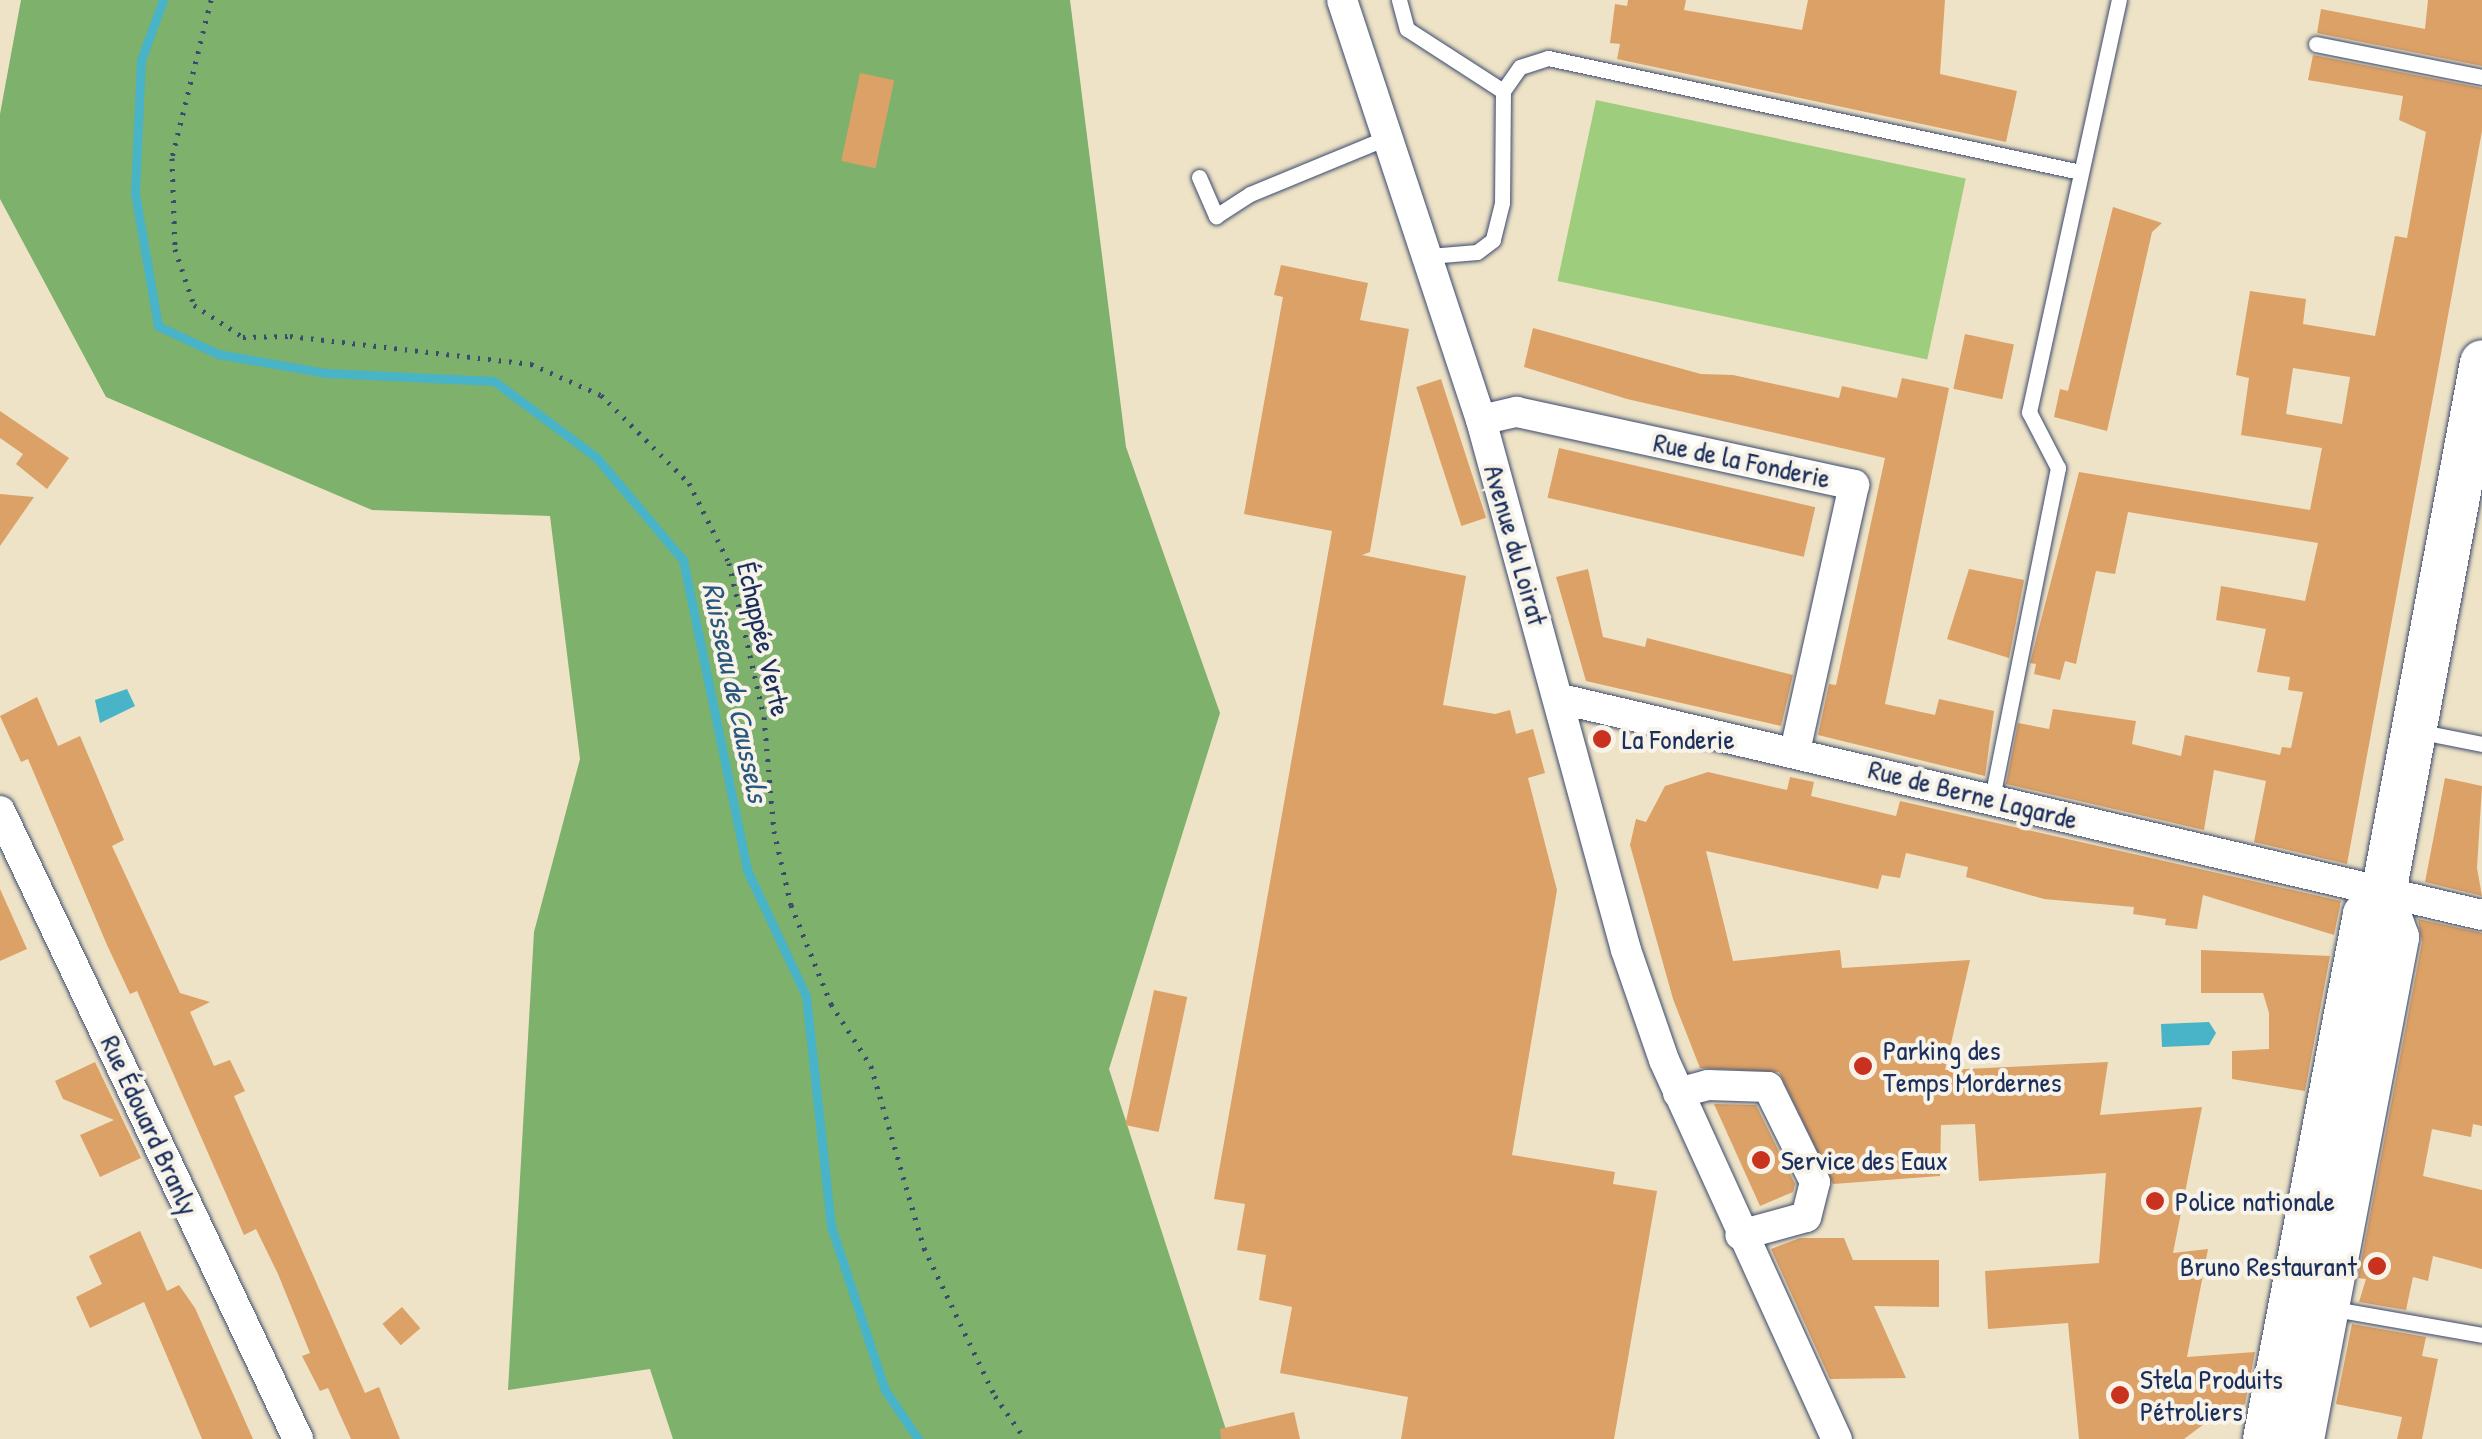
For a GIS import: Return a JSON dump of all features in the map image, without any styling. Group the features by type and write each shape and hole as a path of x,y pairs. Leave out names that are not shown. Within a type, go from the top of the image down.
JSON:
{"main road":[{"path":"2302,1439 2309,1305 2366,914 2383,895 2482,362"},
{"path":"2265,1439 2309,1305"}],"street":[{"name":"Avenue du Loirat","path":"1342,0 1480,420 1561,699 1626,950 1678,1093 1837,1439"},
{"name":"Rue de la Fonderie","path":"1480,420 1517,412 1854,484 1795,750"},
{"name":"Rue de Berne Lagarde","path":"1561,699 1795,750 2383,895 2482,915"},
{"name":"Rue Édouard Branly","path":"0,811 298,1439"},
{"path":"1678,1093 1708,1085 1768,1087 1814,1182 1806,1217 1740,1235"}],"lane":[{"path":"1400,0 1407,29 1503,91"},
{"path":"1992,798 2052,517 2058,468 2030,412 2119,0"},
{"path":"2316,44 2482,76"},
{"path":"1429,256 1478,252 1493,240 1502,203 1503,91 1520,66 1548,58 2080,172"},
{"path":"1198,177 1216,216 1250,194 1386,138"},
{"path":"2414,731 2482,744"},
{"path":"2309,1305 2482,1335"}],"path":[{"name":"Échappée Verte","path":"210,0 172,158 175,248 194,305 243,337 290,336 531,364 601,395 689,484 728,563 764,717 774,831 790,905 831,1004 871,1066 924,1248 995,1396 1025,1439"}],"green space":[{"path":"21,0 1070,0 1126,447 1220,713 1109,1069 1229,1439 673,1439 650,1369 508,1390 534,932 580,759 550,516 372,510 106,397 0,199 0,114"},
{"path":"1596,100 1966,179 1927,360 1558,281"}],"water":[{"path":"127,689 135,706 100,723 95,700"},
{"path":"2209,1022 2216,1033 2209,1045 2162,1047 2161,1024"}],"building":[{"path":"1628,0 1686,0 1684,10 1802,30 1808,0 1945,0 1940,74 2017,91 2006,142 1617,59 1620,44 1610,43 1615,4 1627,6"},
{"path":"2428,0 2482,0 2482,66 2317,33 2321,9 2425,29"},
{"path":"2313,55 2482,88 2482,131 2347,864 2254,842 2266,781 2214,770 2204,830 2006,784 2018,723 2049,729 2053,709 2136,721 2132,744 2181,756 2185,735 2280,755 2282,747 2291,748 2303,692 2288,690 2290,677 2257,672 2266,629 2216,620 2221,586 2305,601 2318,543 2128,512 2115,574 2096,571 2076,664 2065,661 2060,680 2034,674 2036,664 2030,663 2079,472 2310,510 2322,448 2241,435 2249,378 2236,375 2250,291 2306,299 2303,324 2375,336 2395,236 2407,238 2426,132 2399,120 2403,96 2308,80","holes":["2293,368 2350,377 2342,424 2286,414"]},
{"path":"860,73 894,80 876,168 841,161"},
{"path":"2113,207 2162,223 2152,232 2107,431 2054,417 2060,389 2068,391"},
{"path":"1281,265 1368,283 1360,320 1409,329 1370,552 1362,555 1466,576 1443,705 1495,714 1510,710 1516,734 1533,729 1545,773 1528,778 1557,890 1512,1155 1615,1172 1613,1184 1657,1191 1614,1439 1401,1439 1408,1397 1280,1373 1292,1307 1259,1300 1266,1255 1237,1250 1245,1204 1214,1199 1332,531 1244,514 1283,297 1274,295"},
{"path":"1533,328 1701,374 1733,375 1839,398 1842,386 1897,398 1902,378 1949,388 1885,704 1935,715 1939,699 1994,711 1985,776 1818,735 1829,684 1836,685 1885,458 1627,399 1524,367"},
{"path":"1965,334 2014,344 2002,399 1953,389"},
{"path":"1441,379 1486,518 1461,526 1416,387"},
{"path":"0,411 69,458 47,489 16,464 23,454 0,438"},
{"path":"1559,448 1815,507 1804,557 1548,498"},
{"path":"0,494 34,497 0,546"},
{"path":"1588,569 1603,637 1645,647 1647,638 1793,675 1781,726 1586,681 1556,577"},
{"path":"1969,569 2024,580 2009,658 1947,639"},
{"path":"37,697 58,746 80,736 124,840 112,846 180,993 210,1002 190,1012 214,1066 230,1060 245,1091 234,1096 365,1393 379,1387 400,1439 351,1439 328,1388 320,1391 302,1356 310,1353 278,1274 256,1229 244,1235 137,991 130,994 107,945 28,759 21,762 0,716"},
{"path":"1708,772 1787,790 1790,777 1814,782 1811,796 1896,816 1900,801 2341,901 2334,935 2203,895 2197,929 2165,925 2166,919 2133,914 2134,907 2044,899 1966,877 1968,867 1906,853 1900,878 1882,875 1878,889 1706,851 1733,961 1840,950 1842,968 1970,960 1945,1070 2108,1062 2100,1115 2202,1107 2173,1253 2208,1249 2187,1357 2255,1352 2245,1404 2220,1412 2184,1439 2079,1439 2068,1323 1988,1329 1985,1271 2099,1263 2106,1173 1979,1181 1975,1124 1941,1125 1940,1176 1833,1184 1779,1072 1700,1068 1673,999 1630,845 1636,819 1646,822 1665,786"},
{"path":"2445,778 2482,786 2477,868 2482,896 2425,882"},
{"path":"0,889 27,949 0,961"},
{"path":"2418,919 2482,933 2482,1126 2473,1124 2471,1137 2432,1129 2423,1176 2482,1190 2482,1269 2433,1256 2428,1281 2413,1277 2406,1310 2359,1302 2366,1279 2358,1278 2422,942"},
{"path":"2201,950 2330,956 2305,1091 2232,1079 2232,1051 2269,1049 2269,1013 2263,993 2201,993"},
{"path":"1154,990 1187,997 1159,1132 1125,1125"},
{"path":"95,1062 141,1158 100,1177 80,1135 114,1120 63,1099 55,1081"},
{"name":"Service des Eaux","path":"1714,1104 1756,1105 1795,1184 1793,1192 1760,1206"},
{"path":"140,1231 167,1291 179,1285 195,1308 253,1439 202,1439 144,1302 90,1328 76,1297 102,1284 89,1256"},
{"path":"1800,1238 1844,1238 1853,1260 1939,1260 1939,1307 1874,1306 1906,1378 1830,1379 1771,1249"},
{"path":"402,1307 420,1328 401,1345 382,1324"},
{"path":"2352,1324 2426,1337 2422,1356 2438,1359 2422,1439 2397,1439 2402,1417 2336,1404"},
{"path":"1294,1412 1300,1439 1221,1439 1220,1429"}],"waterway":[{"name":"Ruisseau de Caussels","path":"163,0 141,60 135,193 158,326 218,354 326,373 494,381 596,457 683,560 747,870 806,996 831,1226 885,1390 918,1439"}],"place":[{"name":"La Fonderie","path":"1602,739"},
{"name":"Parking des Temps Mordernes","path":"1863,1066"},
{"name":"Service des Eaux","path":"1761,1160"},
{"name":"Police nationale","path":"2155,1201"},
{"name":"Bruno Restaurant","path":"2377,1266"},
{"name":"Stela Produits Pétroliers","path":"2120,1395"}]}
